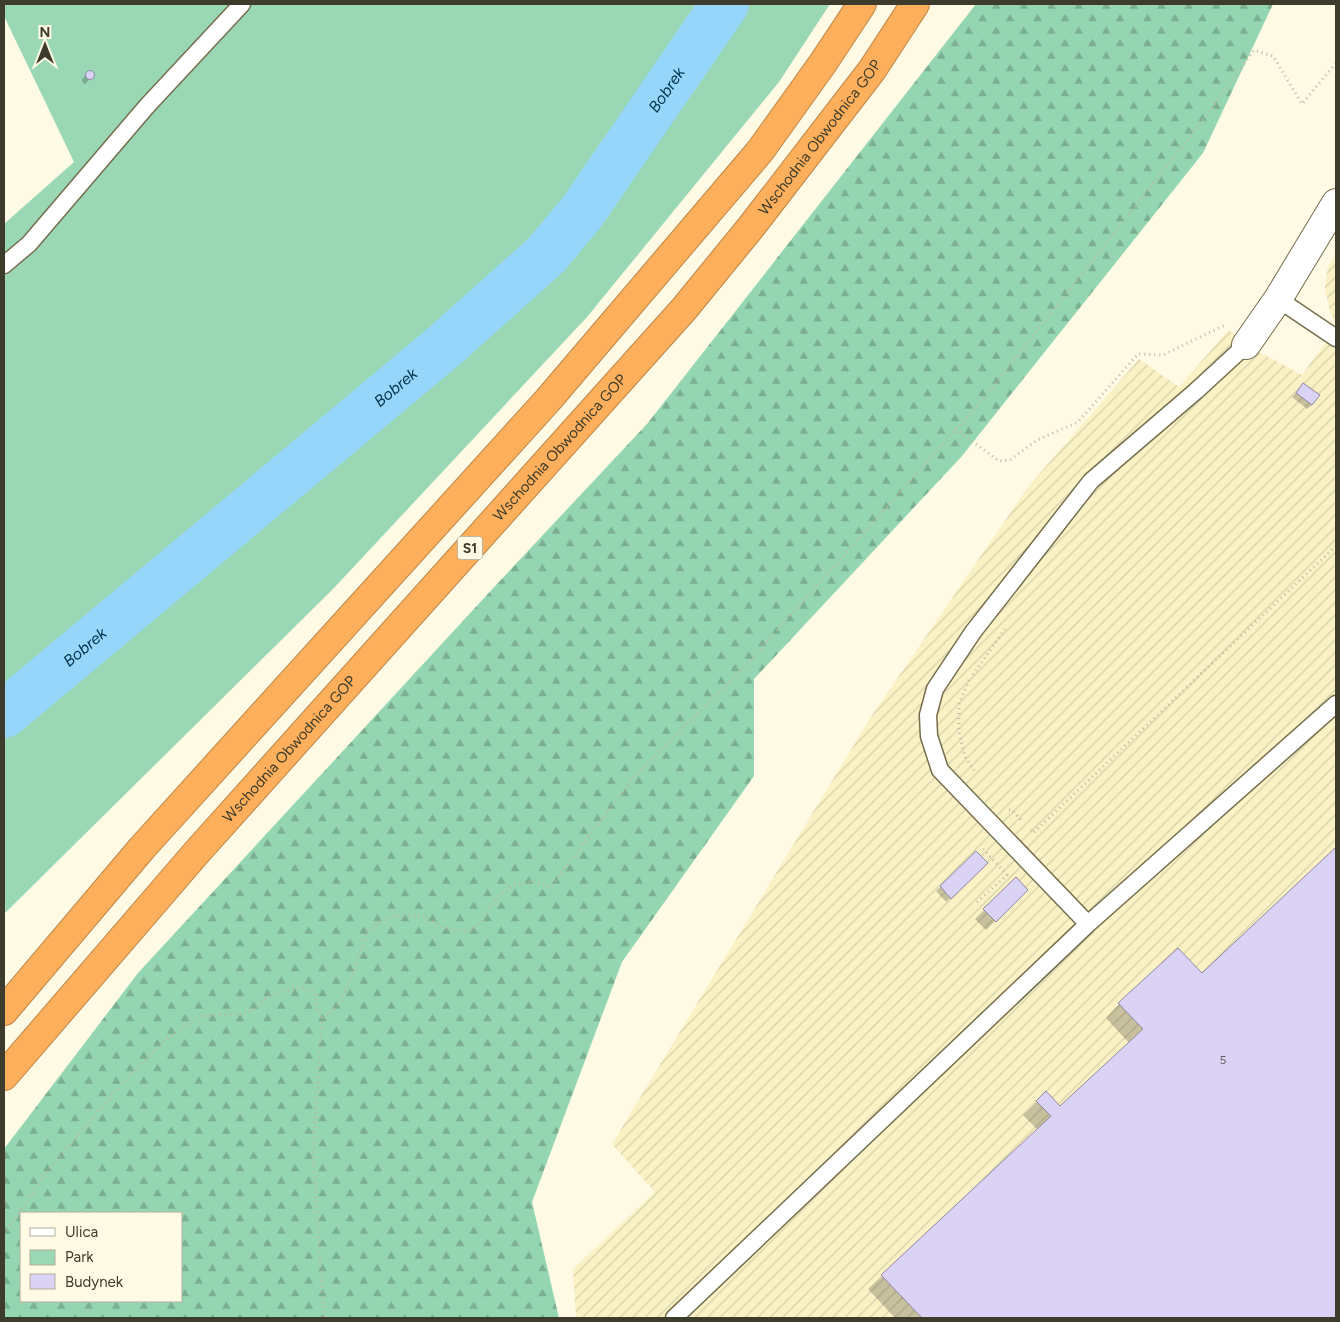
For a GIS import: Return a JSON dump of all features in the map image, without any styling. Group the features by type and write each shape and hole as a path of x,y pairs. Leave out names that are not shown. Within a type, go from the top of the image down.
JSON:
{"highway":[{"path":"4,1010 142,848 548,400 760,151 823,63 862,4"},
{"name":"Wschodnia Obwodnica GOP","path":"4,1076 197,852 684,309 751,227 872,70 915,4"}],"street":[{"path":"1246,344 1278,299 1336,202"}],"lane":[{"path":"4,265 29,244 148,106 242,4"},
{"path":"1278,299 1336,338"},
{"path":"1088,924 940,770 928,729 928,715 935,689 973,632 1091,480 1196,391 1246,344"},
{"path":"674,1318 1088,924 1336,704"}],"path":[{"path":"322,1017 332,1012 347,989 368,930 380,922 395,916 422,916 440,926 458,930 472,930 499,896 512,886 533,881 550,887 636,775 747,664 985,397 1204,119 1254,50 1273,56 1302,104 1336,64"},
{"path":"956,428 999,461 1010,460 1037,440 1078,422 1138,354 1163,355 1231,322"},
{"path":"977,902 1007,875 975,840 1006,810 1012,810 1033,833 1336,546"},
{"path":"980,780 965,757 959,732 959,704 968,682 1007,627"},
{"path":"4,1234 52,1165 130,1076 168,1038 199,1016 242,1014 254,1009 268,996 299,987 309,989 316,994 317,1010 322,1017 313,1153 324,1318"}],"shaded area":[{"path":"1336,253 1336,325 1329,308 1325,287 1328,266"},
{"path":"1336,328 1336,1318 576,1318 573,1269 655,1192 612,1144 869,720 1028,487 1139,359 1179,387 1229,330 1246,345 1302,375"}],"green space":[{"path":"4,4 830,4 779,82 587,317 333,589 4,914 4,224 74,162 4,16"},
{"path":"976,4 1273,4 1203,153 962,456 754,679 754,776 622,962 532,1202 559,1318 4,1318 4,1149 138,973 647,424"}],"building":[{"path":"90,71 94,75 90,79 86,75"},
{"path":"1303,383 1320,395 1312,405 1296,393"},
{"path":"1336,847 1336,1318 922,1318 881,1275 1051,1116 1036,1101 1046,1091 1060,1106 1143,1029 1118,1003 1178,948 1202,973"},
{"path":"976,851 988,863 951,899 940,886"},
{"path":"1016,877 1028,890 996,922 983,909"}],"waterway":[{"name":"Bobrek","path":"4,714 442,348 546,255 582,212 725,4"}]}
